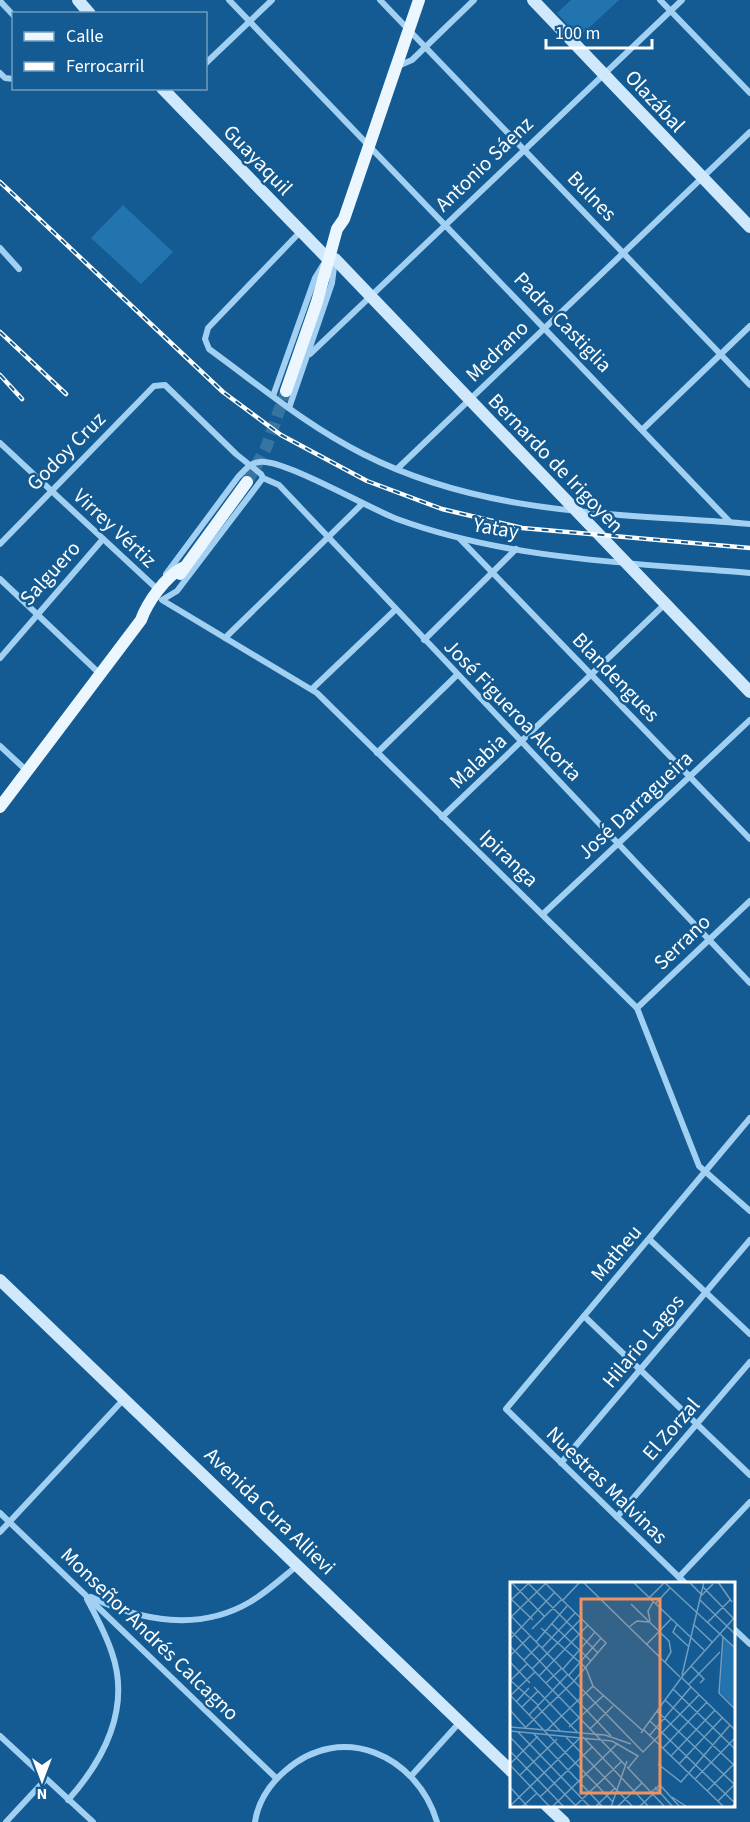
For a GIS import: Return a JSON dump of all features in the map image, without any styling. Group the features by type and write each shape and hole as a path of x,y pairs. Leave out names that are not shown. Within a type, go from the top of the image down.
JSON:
{"main road":[{"path":"286,391 317,302 327,283 331,258 419,0"},
{"path":"0,807 141,620 145,610 174,573 182,568 247,482"}],"street":[{"path":"78,0 87,12"},
{"name":"Padre Castiglia","path":"229,0 730,522"},
{"path":"207,62 272,0"},
{"name":"Bulnes","path":"380,0 750,385"},
{"path":"398,66 412,60 474,0"},
{"name":"Olazábal","path":"533,0 750,227"},
{"path":"660,0 750,93"},
{"name":"Antonio Sáenz","path":"310,354 602,73 682,0"},
{"path":"0,1 12,14"},
{"name":"Guayaquil","path":"170,91 301,231 331,258"},
{"name":"Medrano","path":"397,469 750,132"},
{"path":"301,231 205,334 209,348 289,408 296,416 362,454 397,469 485,499 573,510 749,522"},
{"path":"0,248 19,269"},
{"path":"273,396 315,278 331,258"},
{"path":"289,408 310,354 332,283 331,258"},
{"name":"Bernardo de Irigoyen","path":"331,258 750,692"},
{"path":"643,429 750,326"},
{"name":"José Figueroa Alcorta","path":"158,385 165,385 263,478 275,481 750,983"},
{"name":"Godoy Cruz","path":"0,544 51,490 158,385"},
{"name":"Virrey Vértiz","path":"0,443 158,594"},
{"name":"Yatay","path":"250,464 266,461 278,463 361,505 459,538 516,549 624,562 750,573"},
{"path":"158,594 250,464"},
{"path":"158,594 177,591 263,478"},
{"path":"225,638 361,505"},
{"name":"Blandengues","path":"459,538 750,839"},
{"name":"Salguero","path":"0,658 103,539"},
{"path":"424,640 516,549"},
{"path":"0,579 100,674"},
{"name":"Ipiranga","path":"158,594 225,638 312,689 637,1008 703,1172 750,1211"},
{"name":"Malabia","path":"442,817 665,604"},
{"path":"312,689 395,610"},
{"path":"377,753 457,675"},
{"name":"José Darragueira","path":"543,914 750,720"},
{"path":"0,746 27,771"},
{"name":"Serrano","path":"637,1008 750,901"},
{"name":"Matheu","path":"506,1409 750,1118"},
{"path":"649,1239 750,1334"},
{"name":"Hilario Lagos","path":"561,1463 750,1240"},
{"name":"Avenida Cura Allievi","path":"0,1280 510,1770"},
{"path":"584,1316 750,1475"},
{"name":"El Zorzal","path":"617,1517 750,1362"},
{"path":"0,1532 124,1398"},
{"name":"Nuestras Malvinas","path":"506,1409 685,1582"},
{"path":"679,1577 750,1502"},
{"name":"Monseñor Andrés Calcagno","path":"0,1513 276,1778"},
{"path":"85,1594 124,1612 147,1618 197,1619 232,1611 250,1602 299,1565"},
{"path":"68,1800 87,1779 110,1741 117,1697 112,1653 85,1594"},
{"path":"735,1630 749,1642"},
{"path":"412,1775 460,1722"},
{"path":"0,1736 93,1822"},
{"path":"255,1822 263,1797 276,1778 292,1764 311,1754 332,1748 354,1748 375,1752 395,1761 412,1775 428,1797 437,1822"},
{"path":"6,1822 46,1779"},
{"path":"548,1807 564,1822"}],"shaded area":[{"path":"571,0 619,0 579,37 557,13"},
{"path":"123,205 173,252 141,284 91,238"}],"tunnel":[{"path":"247,482 266,448 286,391"}],"railway":[{"path":"0,182 223,392 281,435 367,481 442,509 522,528 750,548"},
{"path":"0,332 66,394"},
{"path":"0,375 22,399"}]}
